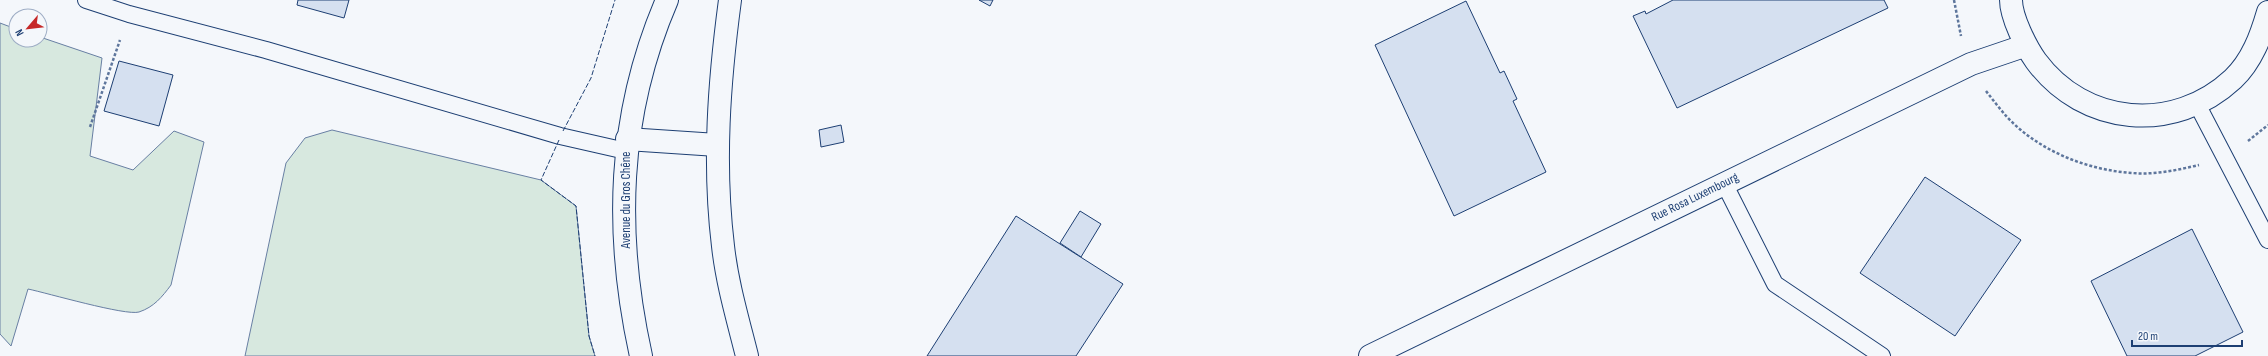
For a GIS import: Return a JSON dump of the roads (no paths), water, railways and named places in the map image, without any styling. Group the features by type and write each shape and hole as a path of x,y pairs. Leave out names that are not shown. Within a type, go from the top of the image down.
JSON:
{"street":[{"name":"Avenue du Gros Chêne","path":"641,356 628,288 623,217 626,145 632,108 647,54 667,0"},
{"path":"730,0 722,66 717,145 723,248 747,356"},
{"path":"2011,0 2024,46 2048,78 2080,102 2118,114 2158,115 2196,104 2234,78 2264,45 2268,12"},
{"name":"Rue Rosa Luxembourg","path":"1370,356 1971,64 2024,46"},
{"path":"626,145 717,145"}],"lane":[{"path":"86,0 129,14 266,50 560,136 626,145"},
{"path":"2196,104 2268,240"},
{"path":"1724,183 1775,284 1882,356"}]}
